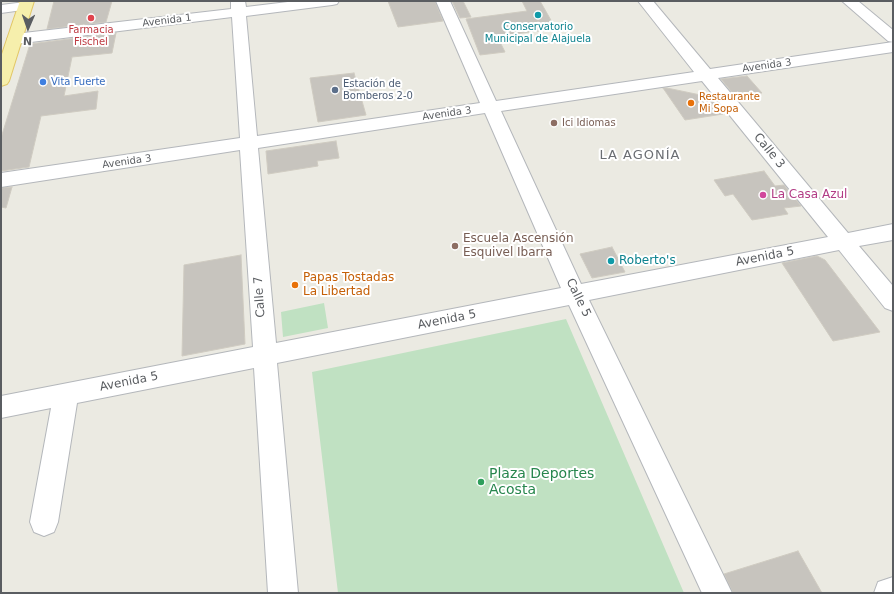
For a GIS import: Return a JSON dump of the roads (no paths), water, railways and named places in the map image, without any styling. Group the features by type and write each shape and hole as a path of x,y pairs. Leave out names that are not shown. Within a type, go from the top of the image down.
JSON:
{"main road":[{"path":"1,81 8,40 26,4"}],"street":[{"name":"Avenida 1","path":"8,40 188,23 239,7 332,1"},
{"name":"Calle 5","path":"443,1 576,295 717,593"},
{"name":"Calle 3","path":"645,1 893,302"},
{"path":"849,1 893,38"},
{"path":"1,9 26,4"},
{"name":"Calle 7","path":"239,7 250,143 264,356 283,593"},
{"name":"Avenida 3","path":"1,180 893,47"},
{"name":"Avenida 5","path":"1,407 893,232"},
{"path":"44,522 66,394"},
{"path":"889,593 893,592"}],"place":[{"name":"Conservatorio Municipal de Alajuela","path":"538,15"},
{"name":"Farmacia Fischel","path":"91,18"},
{"name":"Vita Fuerte","path":"43,82"},
{"name":"Estación de Bomberos 2-0","path":"335,90"},
{"name":"Restaurante Mi Sopa","path":"691,103"},
{"name":"Ici Idiomas","path":"554,123"},
{"name":"La Casa Azul","path":"763,195"},
{"name":"Escuela Ascensión Esquivel Ibarra","path":"455,246"},
{"name":"Roberto's","path":"611,261"},
{"name":"Papas Tostadas La Libertad","path":"295,285"},
{"name":"Plaza Deportes Acosta","path":"481,482"}],"district":[{"name":"LA AGONÍA","path":"640,156"}]}
